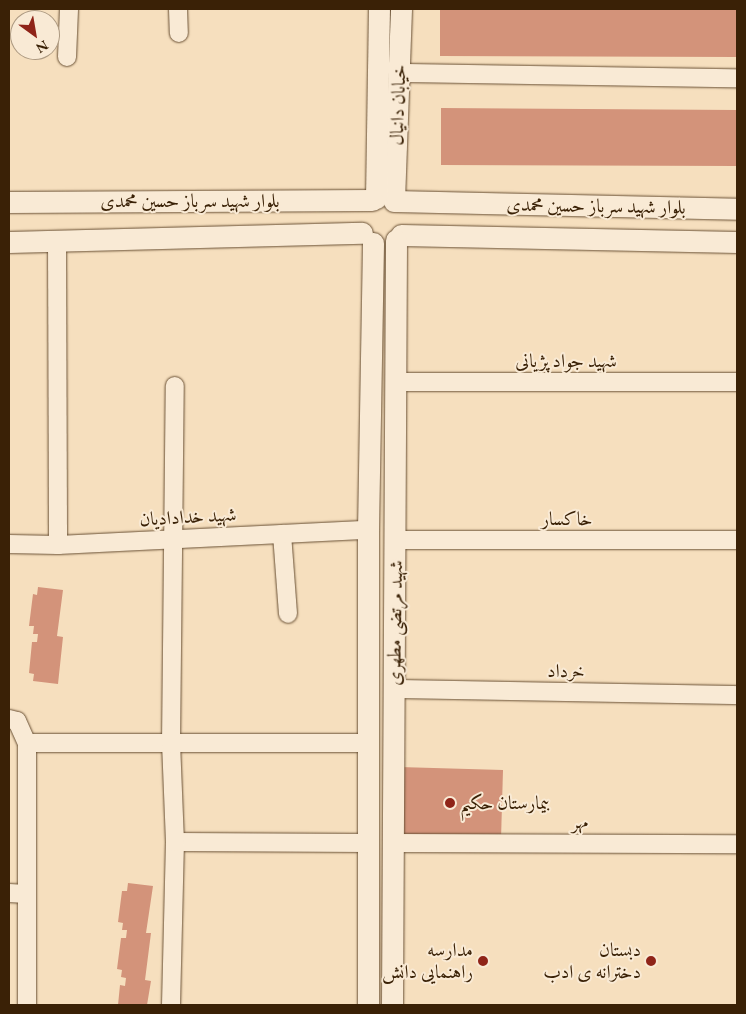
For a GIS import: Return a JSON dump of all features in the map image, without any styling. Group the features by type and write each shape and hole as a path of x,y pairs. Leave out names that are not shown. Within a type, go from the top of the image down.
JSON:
{"street":[{"path":"67,57 68,9"},
{"path":"178,9 179,32"},
{"path":"378,9 381,200"},
{"name":"خیابان دانیال","path":"381,200 400,73 401,9"},
{"path":"400,73 737,78"},
{"path":"381,200 404,212 406,220 398,238 381,245 368,238 359,218 365,204 381,200"},
{"name":"بلوار شهید سرباز حسین محمدی","path":"9,202 381,200 737,209"},
{"name":"بلوار شهید سرباز حسین محمدی","path":"9,242 368,238"},
{"name":"شهید مرتضی مطهری","path":"368,238 368,1005"},
{"name":"بلوار شهید سرباز حسین محمدی","path":"398,238 737,242"},
{"name":"شهید مرتضی مطهری","path":"392,1005 396,540 395,382 398,238"},
{"path":"57,242 58,545"},
{"name":"شهید جواد پژیانی","path":"395,382 737,382"},
{"path":"171,1005 175,842 171,744 175,386"},
{"name":"شهید خدادادیان","path":"9,544 58,545 368,530"},
{"path":"282,534 288,614"},
{"name":"خاکسار","path":"396,540 737,540"},
{"name":"خرداد","path":"394,689 737,695"},
{"path":"13,720 27,743 17,894 27,1005"},
{"path":"27,743 367,743"},
{"path":"175,842 368,843"},
{"name":"مهر","path":"392,843 737,844"}],"building":[{"path":"440,9 737,9 737,57 440,56"},
{"path":"441,108 737,110 737,166 441,165"},
{"path":"38,587 63,590 57,636 63,637 58,684 33,681 34,674 29,673 32,642 37,642 38,634 33,634 34,626 29,626 33,594 37,595"},
{"name":"بیمارستان حکیم","path":"399,767 503,770 501,839 397,837"},
{"path":"128,883 153,886 146,933 151,933 145,980 151,981 147,1005 118,1005 120,985 125,986 126,978 121,977 122,970 117,969 121,938 126,938 127,930 122,930 123,923 118,922 122,891 127,891"}],"place":[{"name":"بیمارستان حکیم","path":"450,803"},
{"name":"مدارسه راهنمایی دانش","path":"483,961"},
{"name":"دبستان دخترانه ی ادب","path":"651,961"}]}
